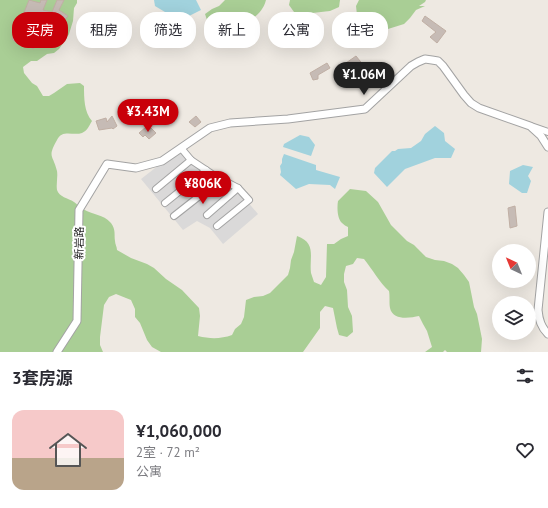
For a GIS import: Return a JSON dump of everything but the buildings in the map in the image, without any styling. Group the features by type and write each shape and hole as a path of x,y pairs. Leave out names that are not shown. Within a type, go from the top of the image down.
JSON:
{"street":[{"path":"217,226 249,200 238,188 191,160 181,148 210,128 230,123 288,119 364,109 411,66 425,59 438,61 464,96 479,108 548,132"},
{"path":"530,126 541,136 548,147"},
{"name":"新岩路","path":"57,352 77,321 79,210 107,164 136,168 162,161 181,148"},
{"path":"156,189 191,160"},
{"path":"166,203 206,170"},
{"path":"174,216 221,179"},
{"path":"206,215 238,188"},
{"path":"548,212 538,310 542,326 548,334"}],"shaded area":[{"path":"181,148 191,160 235,187 258,214 223,244 210,228 197,221 183,230 141,179"}],"green space":[{"path":"0,0 77,0 74,8 73,21 68,36 68,12 12,12 12,48 60,48 54,53 47,54 37,61 31,61 23,67 24,73 32,83 37,86 43,96 49,96 67,84 80,83 84,86 84,100 86,109 92,121 87,130 82,133 62,135 59,137 54,146 52,156 57,171 57,190 62,196 87,211 105,218 113,225 117,250 154,268 166,279 182,290 199,308 200,316 198,336 215,338 232,335 235,329 241,324 244,317 246,300 270,293 288,275 297,236 307,242 310,247 311,273 314,282 321,285 326,277 327,244 334,244 348,236 348,227 340,221 338,215 338,201 350,189 366,191 378,202 391,225 426,257 444,261 458,268 469,282 482,339 481,352 447,352 445,350 443,352 425,352 432,347 427,331 419,316 402,318 395,315 390,308 389,291 364,259 357,258 353,264 346,266 344,274 348,307 352,316 353,332 347,337 339,335 333,308 325,306 320,312 320,328 303,352 161,352 152,347 147,340 140,323 135,317 135,309 131,300 116,294 109,297 104,305 100,337 100,345 103,352 0,352"},
{"path":"225,0 266,0 260,12 208,12 219,6"},
{"path":"290,0 340,0 339,7 330,11 321,12 294,12 289,5"},
{"path":"359,0 426,0 419,6 425,6 416,10 404,24 388,29 388,12 357,12 356,6"}],"water":[{"path":"154,0 196,0 201,10 196,12 165,12 155,6"},
{"path":"435,126 444,133 445,141 455,149 451,158 435,158 405,169 387,187 374,173 375,168 392,151 411,148 421,141 425,134"},
{"path":"300,135 309,137 315,145 311,156 283,147 284,144"},
{"path":"284,154 316,165 316,170 340,177 335,189 330,185 309,184 296,189 280,175 280,166"},
{"path":"523,165 533,167 528,176 531,181 527,193 522,193 509,184 510,171"}]}
